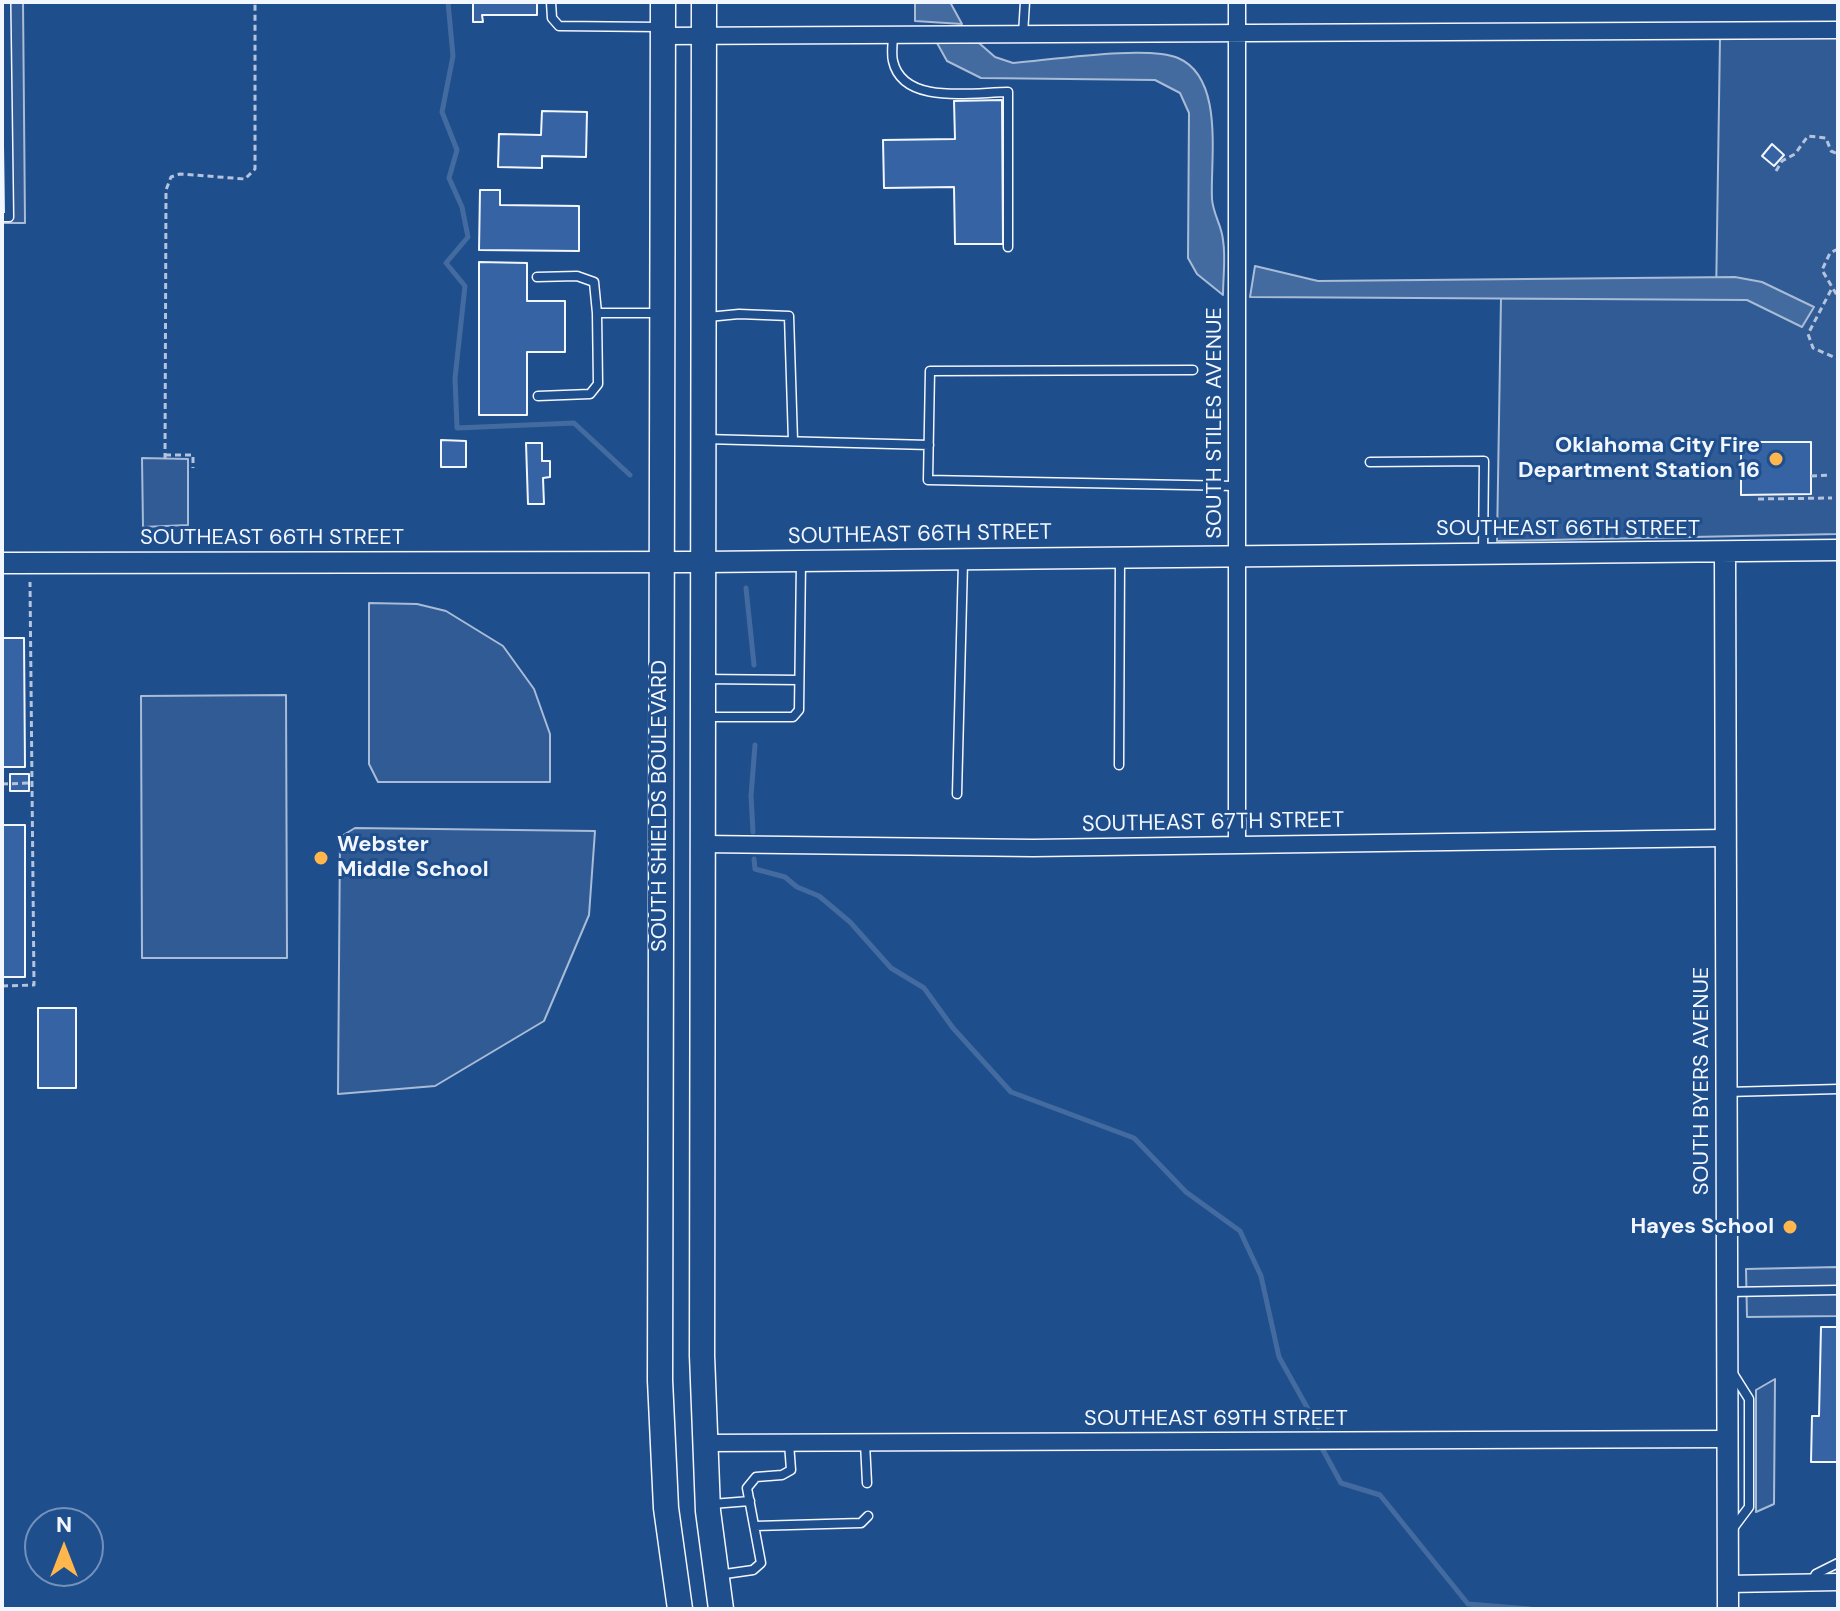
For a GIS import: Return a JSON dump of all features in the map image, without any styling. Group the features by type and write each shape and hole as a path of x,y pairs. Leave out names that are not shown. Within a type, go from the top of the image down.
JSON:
{"main road":[{"name":"SOUTH SHIELDS BOULEVARD","path":"663,2 660,1380 666,1508 680,1609"},
{"name":"SOUTH SHIELDS BOULEVARD","path":"704,2 704,1443 715,1576 721,1609"}],"street":[{"name":"SOUTH STILES AVENUE","path":"1237,2 1237,845"},
{"path":"663,32 704,36 1838,30"},
{"name":"SOUTHEAST 66TH STREET","path":"2,563 660,563 963,557 1838,550"},
{"name":"SOUTH BYERS AVENUE","path":"1725,552 1728,1609"},
{"name":"SOUTHEAST 67TH STREET","path":"703,844 1017,848 1725,838"},
{"name":"SOUTHEAST 69TH STREET","path":"704,1443 1728,1439"},
{"path":"1728,1584 1838,1582"}],"lane":[{"path":"2,217 9,217 6,2"},
{"path":"551,2 552,18 559,26 663,32"},
{"path":"1023,35 1025,2"},
{"path":"893,35 893,63 905,81 922,92 1008,92 1008,247"},
{"path":"537,277 577,276 594,282 598,384 590,394 538,396"},
{"path":"597,313 663,313"},
{"path":"704,317 739,314 789,316 793,441"},
{"path":"1193,370 930,371 928,480 1236,486"},
{"path":"704,439 929,445"},
{"path":"1370,462 1484,461 1483,554"},
{"path":"1119,765 1120,556"},
{"path":"957,794 963,557"},
{"path":"703,717 793,717 799,710 801,562"},
{"path":"703,679 799,680"},
{"path":"1726,1092 1838,1089"},
{"path":"1727,1292 1838,1290"},
{"path":"1728,1366 1749,1399 1749,1507 1728,1535"},
{"path":"715,1576 753,1570 761,1563 747,1488 756,1477 782,1475 791,1470 789,1442"},
{"path":"865,1442 867,1483"},
{"path":"708,1504 750,1501"},
{"path":"755,1526 861,1523 868,1516"},
{"path":"1811,1583 1816,1574 1838,1563"}],"path":[{"path":"193,468 193,455 165,457 166,190 171,177 180,174 245,179 255,169 255,2"},
{"path":"1776,171 1782,161 1795,154 1808,136 1826,138 1831,151 1838,154"},
{"path":"1838,249 1830,253 1822,270 1831,290 1838,297"},
{"path":"1831,290 1808,334 1813,348 1838,359"},
{"path":"1811,476 1831,475"},
{"path":"1758,499 1832,498"},
{"path":"2,986 34,985 29,562"},
{"path":"2,784 32,783"}],"shaded area":[{"path":"2,2 23,2 25,223 2,223"},
{"path":"915,2 950,2 962,24 915,21"},
{"path":"1720,38 1838,38 1838,534 1497,541 1501,298 1716,299"},
{"path":"937,43 979,43 995,57 1013,63 1098,54 1144,53 1178,58 1193,68 1203,83 1212,121 1212,199 1224,247 1223,295 1197,274 1188,258 1189,113 1180,93 1155,80 981,78 947,61"},
{"path":"1255,266 1318,281 1735,277 1762,282 1814,307 1802,327 1747,300 1250,297"},
{"path":"142,458 188,459 188,525 143,527"},
{"path":"369,603 417,604 446,611 503,646 534,689 550,734 550,782 378,782 369,764"},
{"path":"286,695 287,958 142,958 141,696"},
{"path":"355,828 595,831 589,915 544,1021 435,1086 338,1094 340,837"},
{"path":"1838,1267 1838,1316 1747,1317 1746,1269"},
{"path":"1775,1379 1774,1504 1756,1512 1756,1390"}],"building":[{"path":"473,2 537,2 537,15 482,15 483,22 473,22"},
{"path":"1002,100 1003,244 955,244 954,187 884,188 883,140 955,139 954,101"},
{"path":"542,111 587,112 586,157 542,156 542,168 498,167 499,134 541,135"},
{"path":"1772,144 1784,155 1774,166 1762,156"},
{"path":"480,190 500,190 500,205 579,206 579,251 479,250"},
{"path":"479,262 527,263 527,301 565,301 565,352 527,352 527,415 479,415"},
{"path":"441,440 466,441 466,467 441,467"},
{"name":"Oklahoma City Fire Department Station 16","path":"1741,442 1811,442 1811,494 1741,495"},
{"path":"526,443 542,443 542,461 550,461 550,477 543,478 544,504 528,504"},
{"path":"2,638 24,638 25,767 2,767"},
{"path":"10,774 29,774 29,791 10,791"},
{"path":"2,825 25,825 25,977 2,977"},
{"path":"38,1008 76,1008 76,1088 38,1088"},
{"path":"1821,1327 1838,1327 1838,1462 1811,1462 1812,1416 1819,1416"}],"waterway":[{"path":"448,2 453,56 442,112 457,150 449,178 462,207 468,237 446,263 465,286 455,378 457,428 574,423 630,475"},
{"path":"746,588 754,665"},
{"path":"753,832 751,796 755,745"},
{"path":"754,859 755,869 785,877 797,887 819,896 850,922 891,968 924,988 953,1028 1011,1092 1134,1138 1186,1192 1240,1231 1261,1276 1279,1357 1318,1427"},
{"path":"1323,1450 1341,1483 1380,1495 1468,1604 1530,1609"}],"place":[{"name":"Oklahoma City Fire Department Station 16","path":"1776,459"},
{"name":"Webster Middle School","path":"321,858"},
{"name":"Hayes School","path":"1790,1227"}]}
